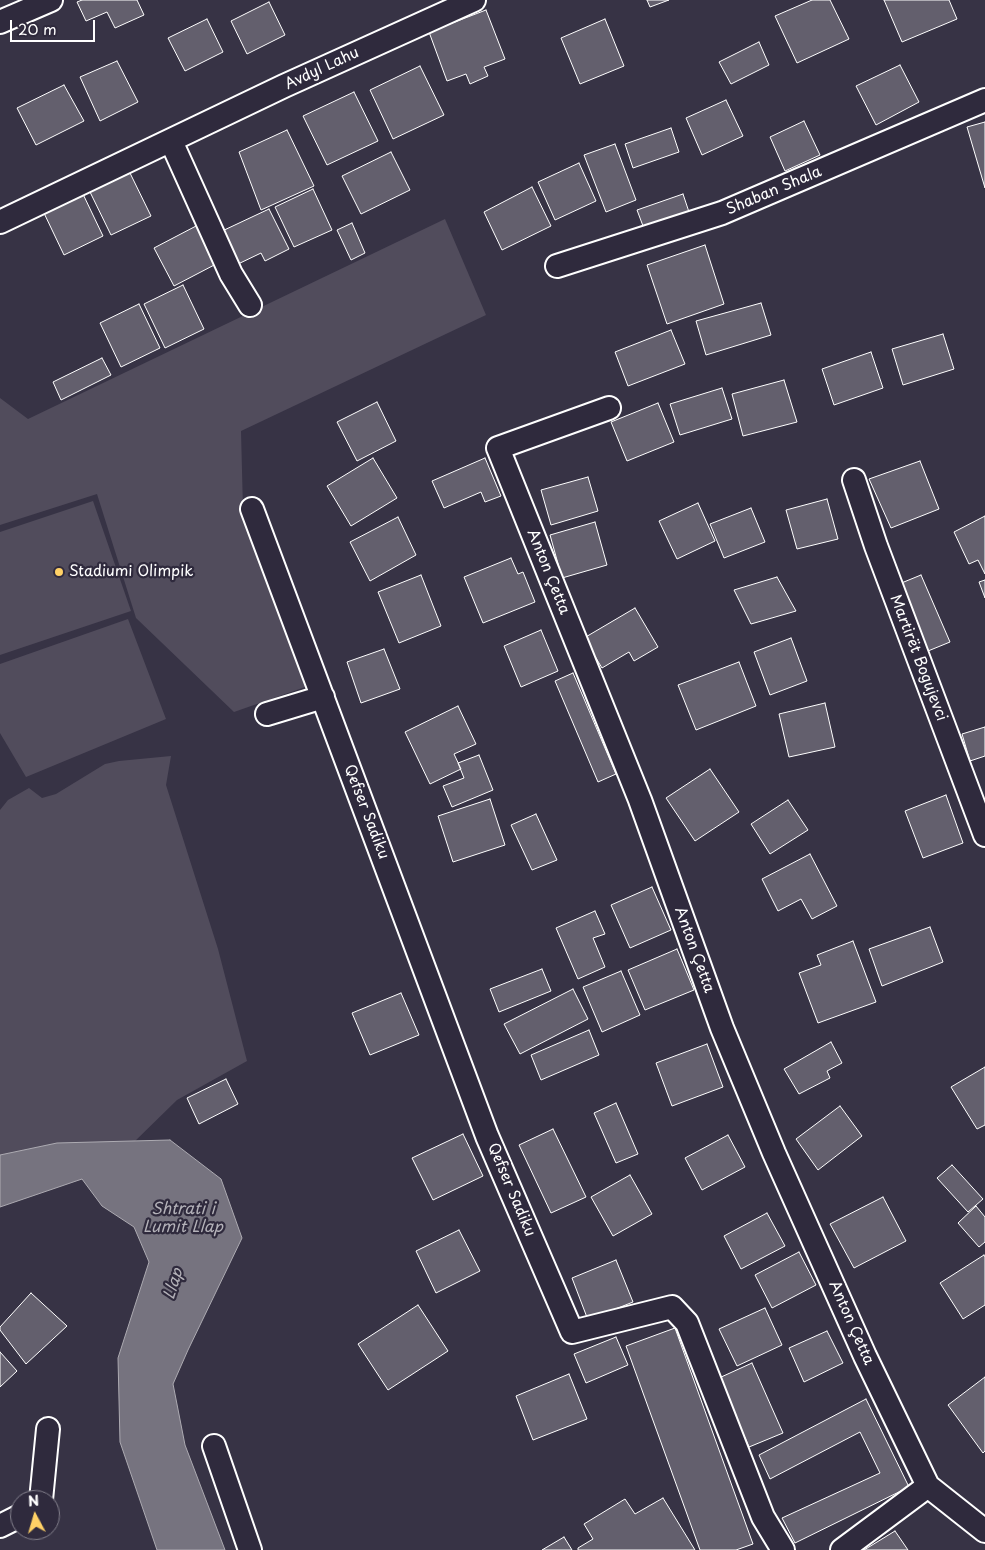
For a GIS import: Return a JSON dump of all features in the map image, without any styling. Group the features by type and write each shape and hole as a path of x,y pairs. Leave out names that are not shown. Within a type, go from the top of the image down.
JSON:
{"street":[{"path":"0,22 51,0"},
{"name":"Avdyl Lahu","path":"0,222 284,86 474,0"},
{"name":"Shaban Shala","path":"557,266 722,213 985,100"},
{"path":"171,141 231,274 250,305"},
{"name":"Anton Çetta","path":"609,408 498,448 640,800 722,1028 774,1153 865,1356 928,1486 985,1531"},
{"name":"Martirët Bogujevci","path":"854,480 876,546 985,835"},
{"name":"Qefser Sadiku","path":"252,509 487,1136 572,1332 672,1307 687,1322 763,1517 784,1550"},
{"path":"267,714 323,697"},
{"path":"42,1490 48,1429"},
{"path":"214,1446 250,1550"},
{"path":"842,1550 928,1486"}],"shaded area":[{"path":"445,219 486,315 241,431 243,510 308,686 234,712 136,618 97,494 0,525 0,398 28,419"},
{"name":"Stadiumi Olimpik","path":"93,501 131,611 0,655 0,532"},
{"path":"128,619 166,719 26,777 0,733 0,664"},
{"path":"171,756 166,785 218,949 247,1061 177,1100 131,1145 0,1185 0,810 8,800 29,788 42,798 56,794 105,764"}],"water":[{"name":"Shtrati i Lumit Llap","path":"170,1140 221,1179 242,1238 173,1384 185,1445 225,1550 157,1550 120,1442 118,1358 149,1262 134,1227 102,1206 82,1179 0,1207 0,1155 57,1143"}],"building":[{"path":"82,0 137,0 144,15 115,28 107,12 86,21 77,2"},
{"path":"647,0 669,0 650,7"},
{"path":"812,0 830,0 849,39 797,63 775,16"},
{"path":"884,0 949,0 957,19 902,42"},
{"path":"269,2 285,35 247,54 231,21"},
{"path":"486,10 505,59 484,67 488,76 470,84 466,74 447,81 429,32"},
{"path":"207,19 223,52 185,71 168,38"},
{"path":"605,19 624,66 580,84 561,38"},
{"path":"759,42 769,65 731,84 719,62"},
{"path":"117,61 138,102 100,121 80,77"},
{"path":"900,65 919,102 876,125 856,86"},
{"path":"420,66 444,115 393,139 370,90"},
{"path":"64,85 84,121 36,145 17,108"},
{"path":"354,92 378,141 327,165 303,116"},
{"path":"726,100 743,136 702,155 686,118"},
{"path":"804,121 820,155 785,171 770,137"},
{"path":"985,122 985,188 967,127"},
{"path":"671,128 679,152 633,168 625,144"},
{"path":"287,130 314,186 261,210 239,152"},
{"path":"615,144 636,200 606,212 584,155"},
{"path":"391,152 410,190 361,214 342,176"},
{"path":"579,163 596,201 555,220 538,182"},
{"path":"130,173 151,216 111,235 90,192"},
{"path":"532,187 551,226 502,250 484,212"},
{"path":"313,189 332,230 294,247 275,207"},
{"path":"82,192 103,236 64,255 43,211"},
{"path":"683,194 691,218 646,234 637,210"},
{"path":"269,209 289,249 265,261 261,253 236,265 220,232"},
{"path":"352,223 365,253 351,260 337,230"},
{"path":"198,225 218,263 174,286 154,248"},
{"path":"705,245 724,304 667,324 647,265"},
{"path":"183,285 204,329 165,348 144,304"},
{"path":"761,303 771,335 706,355 696,321"},
{"path":"139,304 160,348 121,367 100,323"},
{"path":"671,330 685,364 628,386 615,352"},
{"path":"943,334 954,369 903,385 892,349"},
{"path":"871,352 883,388 834,405 822,369"},
{"path":"102,358 111,375 61,400 53,382"},
{"path":"784,380 797,422 743,436 732,394"},
{"path":"722,388 732,419 680,435 670,404"},
{"path":"377,402 396,441 357,461 337,422"},
{"path":"658,403 674,442 627,461 611,422"},
{"path":"373,458 397,498 351,526 327,486"},
{"path":"485,458 501,496 485,502 481,492 444,508 432,481"},
{"path":"920,461 939,509 891,528 869,479"},
{"path":"588,477 598,511 551,525 541,490"},
{"path":"827,499 838,539 797,549 786,510"},
{"path":"698,503 715,541 677,559 659,521"},
{"path":"751,508 765,542 724,558 710,524"},
{"path":"985,516 985,574 978,560 969,564 954,532"},
{"path":"398,517 416,555 370,581 350,542"},
{"path":"595,522 607,565 562,578 550,535"},
{"path":"511,558 518,574 523,572 535,602 483,623 464,577"},
{"path":"421,575 441,626 399,643 378,592"},
{"path":"921,575 950,642 928,651 899,584"},
{"path":"777,577 796,611 751,624 734,590"},
{"path":"985,580 985,598 979,582"},
{"path":"635,608 658,647 634,661 629,652 602,668 584,638"},
{"path":"541,630 558,671 521,687 504,646"},
{"path":"791,638 807,681 770,695 754,652"},
{"path":"384,649 400,689 361,703 347,662"},
{"path":"739,662 756,706 696,730 678,685"},
{"path":"573,673 616,774 598,782 555,681"},
{"path":"825,703 835,747 789,757 779,714"},
{"path":"458,706 476,744 454,754 461,769 430,784 405,732"},
{"path":"985,727 985,756 970,761 962,734"},
{"path":"479,755 493,790 452,807 443,786 464,778 458,763"},
{"path":"710,769 739,812 695,841 666,798"},
{"path":"946,795 963,843 923,858 905,811"},
{"path":"490,799 505,845 453,862 438,816"},
{"path":"788,800 808,830 770,854 751,824"},
{"path":"536,814 557,860 532,870 511,825"},
{"path":"810,854 837,906 812,919 801,899 778,911 762,879"},
{"path":"652,887 671,930 630,948 611,905"},
{"path":"595,911 605,934 593,938 605,967 578,979 556,928"},
{"path":"930,927 943,962 882,986 869,949"},
{"path":"853,941 876,1002 818,1023 799,973 821,965 817,955"},
{"path":"677,949 694,990 645,1010 628,970"},
{"path":"542,969 551,991 499,1012 490,989"},
{"path":"621,971 640,1015 602,1032 583,987"},
{"path":"573,989 588,1019 520,1054 504,1024"},
{"path":"401,993 419,1035 370,1055 352,1013"},
{"path":"589,1030 599,1055 541,1080 531,1055"},
{"path":"831,1042 842,1063 827,1071 830,1078 799,1094 784,1069"},
{"path":"707,1044 723,1087 672,1106 656,1063"},
{"path":"985,1067 985,1125 977,1129 951,1087"},
{"path":"226,1079 238,1104 199,1124 187,1098"},
{"path":"616,1103 638,1154 616,1163 594,1113"},
{"path":"840,1106 862,1136 818,1170 796,1139"},
{"path":"553,1129 586,1197 551,1213 519,1145"},
{"path":"463,1134 483,1176 433,1200 412,1158"},
{"path":"728,1135 745,1167 702,1190 685,1158"},
{"path":"952,1165 983,1199 968,1212 937,1178"},
{"path":"630,1175 652,1214 613,1236 591,1197"},
{"path":"883,1197 906,1241 854,1268 830,1224"},
{"path":"976,1206 985,1217 985,1242 979,1247 958,1223"},
{"path":"767,1213 785,1246 741,1269 724,1236"},
{"path":"459,1230 480,1271 436,1293 416,1251"},
{"path":"799,1252 816,1285 772,1308 755,1275"},
{"path":"984,1255 985,1305 963,1319 940,1283"},
{"path":"616,1260 633,1302 588,1320 572,1278"},
{"path":"31,1293 67,1326 26,1364 0,1330 0,1327"},
{"path":"418,1305 448,1351 388,1390 358,1344"},
{"path":"765,1308 782,1345 737,1366 719,1329"},
{"path":"675,1328 753,1544 736,1550 700,1550 626,1346"},
{"path":"827,1331 843,1363 804,1382 789,1348"},
{"path":"616,1337 628,1365 586,1383 574,1354"},
{"path":"0,1352 17,1371 0,1387"},
{"path":"752,1363 783,1433 749,1447 719,1378"},
{"path":"569,1374 587,1419 533,1440 516,1396"},
{"path":"985,1377 985,1451 983,1453 948,1405"},
{"path":"866,1399 909,1487 795,1543 782,1518 880,1473 860,1432 770,1479 759,1455"},
{"path":"663,1498 695,1550 578,1550 578,1548 593,1539 584,1524 625,1499 635,1514"},
{"path":"895,1531 908,1550 864,1550"},
{"path":"564,1537 572,1550 542,1550"}],"place":[{"name":"Stadiumi Olimpik","path":"59,572"}],"water label":[{"name":"Llap","path":"174,1284"}]}
